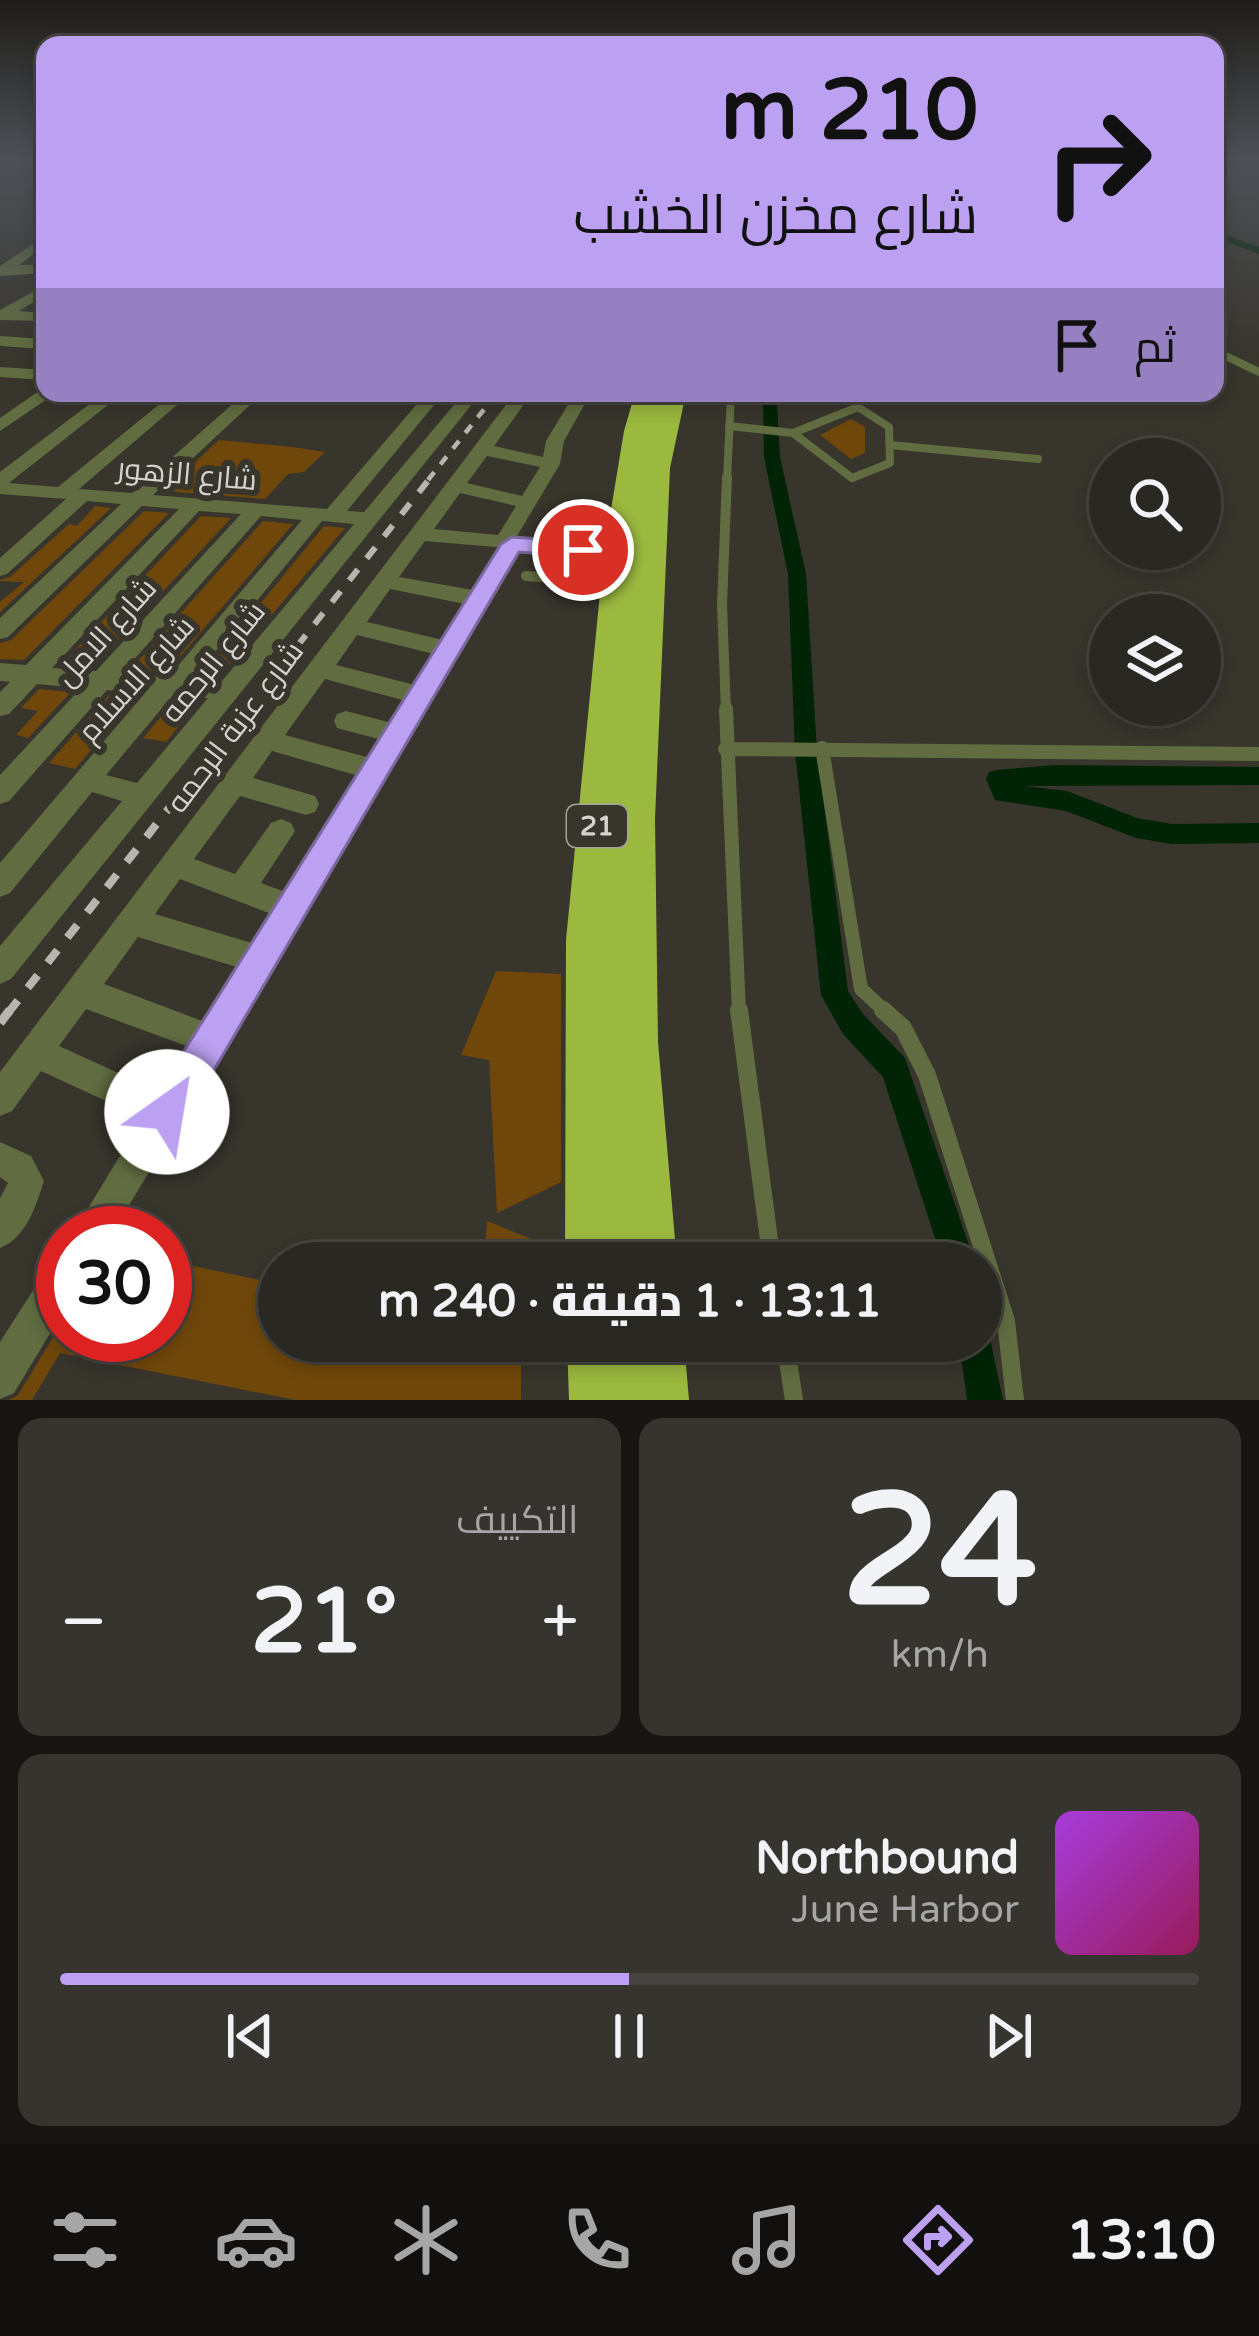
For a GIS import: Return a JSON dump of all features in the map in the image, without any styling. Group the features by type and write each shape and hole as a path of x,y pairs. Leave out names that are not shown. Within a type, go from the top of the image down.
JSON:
{"highway":[{"name":"21","path":"593,1242 588,940 608,567 637,431 648,402"},
{"name":"21","path":"648,1242 634,1042 635,819 656,468 652,402"},
{"path":"597,1362 599,1400"},
{"path":"656,1362 659,1400"}],"street":[{"path":"2,270 36,249"},
{"path":"2,270 36,269"},
{"path":"0,291 36,292"},
{"path":"2,315 36,296"},
{"path":"2,315 36,317"},
{"path":"0,341 36,343"},
{"path":"0,372 36,375"},
{"path":"0,393 36,375"},
{"path":"0,426 36,401"},
{"path":"0,505 6,486 104,402"},
{"path":"0,569 71,494 173,402"},
{"path":"0,631 245,402"},
{"name":"شارع الاسلام","path":"0,884 167,686 184,674 428,402"},
{"name":"شارع الرحمه","path":"0,969 11,941 142,796 466,402"},
{"name":"شارع عزبة الرحمه","path":"0,1100 517,402"},
{"path":"108,1206 480,599 578,402"},
{"path":"482,449 551,464"},
{"name":"شارع الزهور","path":"6,486 369,519"},
{"path":"454,486 528,503"},
{"path":"0,706 194,505"},
{"name":"شارع الامل","path":"0,794 256,510"},
{"path":"419,533 508,544 608,567"},
{"path":"384,581 480,599"},
{"path":"351,626 450,650"},
{"path":"319,669 423,696"},
{"path":"0,672 228,691"},
{"path":"346,721 400,735"},
{"path":"267,740 378,771"},
{"path":"86,781 142,796"},
{"path":"234,784 306,804"},
{"path":"241,889 281,831"},
{"path":"174,864 294,908"},
{"path":"133,921 262,960"},
{"path":"80,991 212,1040"},
{"path":"35,1052 167,1112"},
{"path":"0,1160 19,1168 26,1181 20,1202 0,1229"},
{"path":"0,1378 36,1320"}],"lane":[{"path":"1224,355 1259,372"},
{"path":"732,402 735,427 722,605 735,982 769,1242"},
{"path":"735,427 793,433 852,478 890,463 890,427 858,406 793,433"},
{"path":"890,445 1038,459"},
{"path":"526,576 608,567"},
{"path":"822,748 861,989 903,1028 927,1075 1006,1321 1015,1400"},
{"path":"725,749 1259,754"},
{"path":"788,1362 794,1400"}],"building":[{"path":"851,419 865,427 865,453 851,459 820,435"},
{"path":"219,440 325,452 304,472 288,474 265,499 164,491"},
{"path":"95,506 111,508 0,612 0,602 24,582 0,580 10,577 69,524 77,526"},
{"path":"144,511 169,513 24,660 0,659 0,643 11,640"},
{"path":"201,516 231,518 94,666 62,664"},
{"path":"263,521 293,524 173,665 163,672 131,669"},
{"path":"324,526 345,528 220,676 202,675"},
{"path":"39,689 71,692 28,738 16,735 38,711 21,708"},
{"path":"109,695 136,697 75,769 49,763"},
{"path":"175,700 199,702 166,742 143,738"},
{"path":"496,971 561,974 561,1182 497,1213 489,1060 461,1055"},
{"path":"487,1221 539,1242 486,1242"},
{"path":"192,1266 258,1280 258,1362 521,1362 521,1400 295,1400 105,1362 192,1362"},
{"path":"38,1362 55,1362 32,1400 9,1400 18,1395"}],"waterway":[{"path":"1224,237 1259,251"},
{"path":"770,402 772,457 797,574 806,751 835,995 853,1024 895,1068 952,1242"},
{"path":"1259,776 1054,774 997,779 1003,793 1067,801 1136,828 1172,834 1259,833"},
{"path":"979,1362 985,1400"}],"railway":[{"path":"428,480 490,402"},
{"path":"245,712 431,477"},
{"path":"8,1013 247,709"},
{"path":"0,1023 10,1010"}],"route":[{"path":"167,1112 512,544 583,550"}]}
